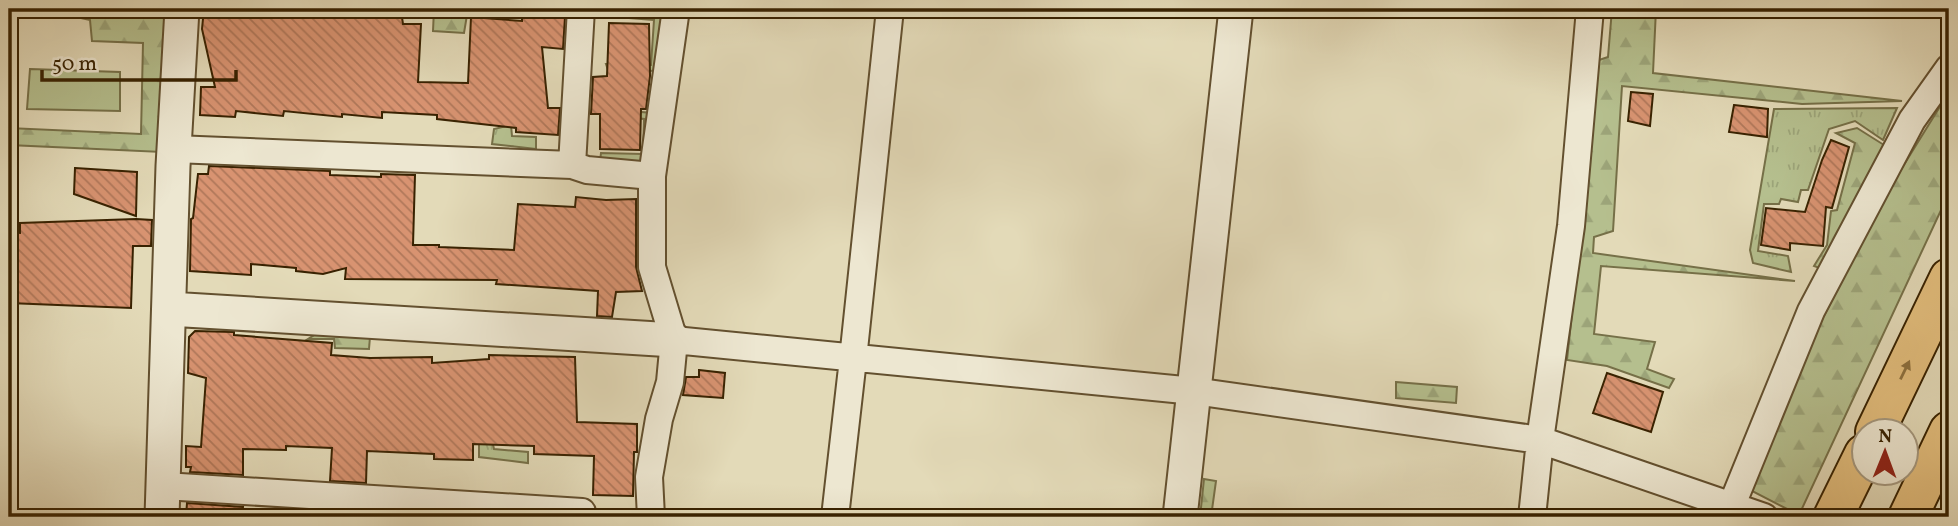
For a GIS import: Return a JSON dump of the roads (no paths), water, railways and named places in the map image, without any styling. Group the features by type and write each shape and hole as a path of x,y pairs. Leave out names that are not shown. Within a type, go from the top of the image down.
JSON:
{"highway":[{"path":"1882,418 1949,278"},
{"path":"1908,517 1949,430"},
{"path":"1833,517 1850,482"}],"street":[{"path":"182,9 174,149 163,502 582,512 582,517"},
{"path":"572,166 581,9"},
{"path":"651,517 649,477 659,419 670,382 674,340 652,267 652,176 676,9"},
{"path":"835,517 890,9"},
{"path":"1180,517 1236,9"},
{"path":"1532,517 1540,440 1571,226 1590,9"},
{"path":"1729,512 1811,311 1912,120 1949,68"},
{"path":"174,149 572,166 587,170 652,176"},
{"path":"169,309 674,340 1194,391 1540,440 1729,512 1764,517"}]}
